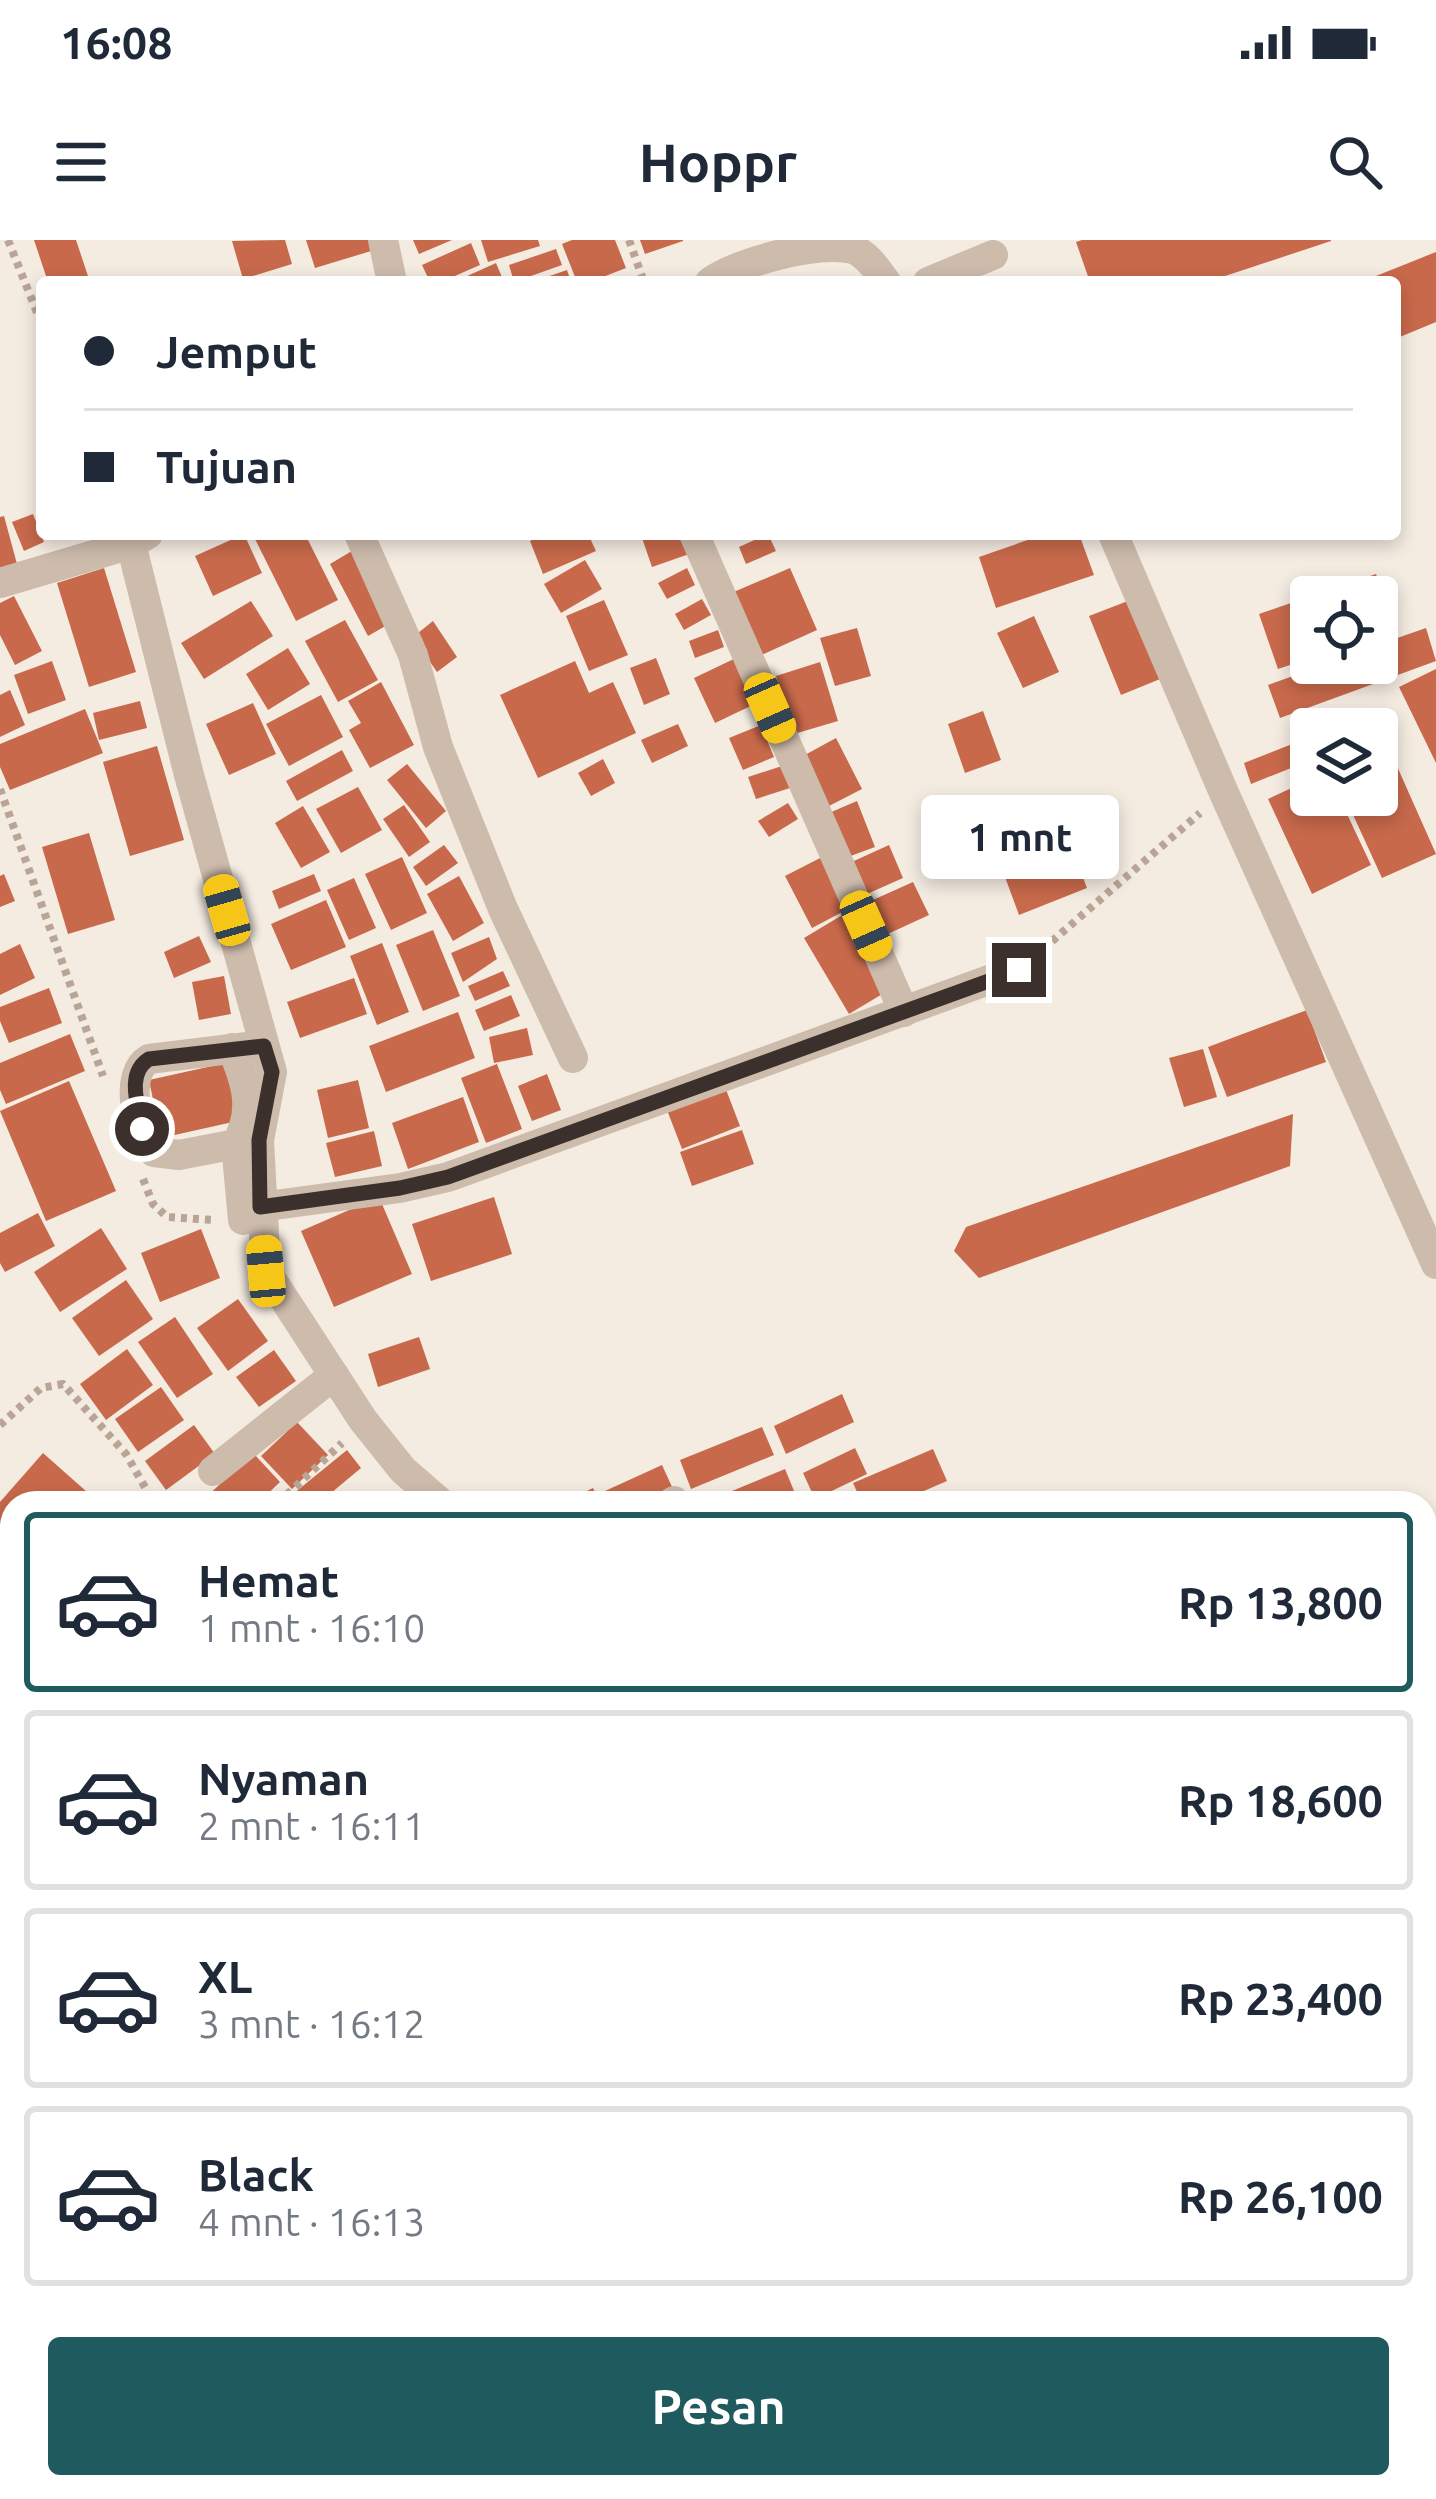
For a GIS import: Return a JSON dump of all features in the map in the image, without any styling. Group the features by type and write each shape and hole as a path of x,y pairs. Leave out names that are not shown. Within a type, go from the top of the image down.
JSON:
{"street":[{"path":"383,240 391,276"},
{"path":"719,276 803,247 851,247 881,276"},
{"path":"945,276 995,259"},
{"path":"0,583 137,540"},
{"path":"140,540 189,775 272,1072 251,1213"},
{"path":"362,540 413,655 438,748 503,909 573,1058"},
{"path":"697,540 904,1012"},
{"path":"1116,540 1436,1264"},
{"path":"251,1213 448,1177 1019,970"},
{"path":"236,1144 179,1155 154,1152 142,1129 135,1073 149,1059 264,1046"},
{"path":"232,1048 249,1106 246,1127 236,1144 266,1271 363,1420 428,1491"},
{"path":"213,1471 334,1375"}],"path":[{"path":"8,240 36,310"},
{"path":"628,240 642,276"},
{"path":"0,789 64,971"},
{"path":"1019,970 1224,793"},
{"path":"0,1425 41,1388 63,1384 126,1454 147,1491"},
{"path":"292,1491 363,1420"}],"building":[{"path":"34,240 76,240 88,276 46,276"},
{"path":"285,240 292,264 242,276 232,241"},
{"path":"306,240 378,240 381,248 315,268"},
{"path":"413,240 452,240 419,254"},
{"path":"481,240 538,240 540,246 488,262"},
{"path":"615,240 626,268 605,276 575,276 562,244"},
{"path":"640,240 683,240 683,241 645,254"},
{"path":"1331,240 1225,276 1088,276 1076,242"},
{"path":"471,243 480,265 455,276 427,276 422,265"},
{"path":"556,249 562,265 531,276 512,276 509,265"},
{"path":"1436,252 1436,322 1401,337 1401,276 1376,276"},
{"path":"496,263 501,276 467,276"},
{"path":"33,514 36,540 44,542 24,551 12,522"},
{"path":"4,516 17,564 0,569 0,517"},
{"path":"231,540 247,540 262,573 213,596 195,556"},
{"path":"256,540 308,540 338,600 296,621"},
{"path":"591,540 596,551 543,574 530,541"},
{"path":"643,540 687,540 692,553 652,567"},
{"path":"771,540 776,551 746,564 739,547"},
{"path":"1028,540 1081,540 1094,575 996,608 979,557"},
{"path":"357,548 396,620 368,636 330,564"},
{"path":"585,560 602,589 561,613 544,584"},
{"path":"104,568 136,672 89,687 57,583"},
{"path":"687,568 695,585 667,599 658,583"},
{"path":"790,568 817,630 757,657 729,594"},
{"path":"14,596 42,651 15,665 0,635 0,603"},
{"path":"702,599 711,615 684,630 675,614"},
{"path":"1133,599 1165,677 1121,695 1089,616"},
{"path":"604,600 628,655 589,671 566,616"},
{"path":"251,601 273,636 204,679 181,643"},
{"path":"1290,603 1290,665 1278,669 1259,614"},
{"path":"1034,616 1059,672 1023,688 997,633"},
{"path":"345,620 378,680 338,702 305,641"},
{"path":"433,621 457,657 437,672 413,637"},
{"path":"857,628 871,676 835,686 820,638"},
{"path":"1426,628 1436,661 1398,675 1398,638"},
{"path":"718,630 724,647 695,658 689,641"},
{"path":"288,648 310,684 268,710 246,674"},
{"path":"738,657 759,702 715,723 694,678"},
{"path":"656,658 670,694 644,705 630,668"},
{"path":"52,661 66,700 28,714 14,675"},
{"path":"575,661 589,693 613,682 636,733 538,778 500,695"},
{"path":"820,662 838,721 794,734 776,676"},
{"path":"1436,669 1436,763 1399,687"},
{"path":"1290,677 1290,684 1373,684 1307,708 1290,708 1290,714 1280,718 1268,685"},
{"path":"381,682 414,745 370,768 349,730 361,723 348,701"},
{"path":"10,690 25,725 0,737 0,695"},
{"path":"321,695 343,737 289,766 266,724"},
{"path":"140,701 147,728 99,740 93,713"},
{"path":"253,703 276,754 229,775 206,724"},
{"path":"85,709 103,753 10,790 0,767 0,744"},
{"path":"983,711 1001,760 965,773 948,724"},
{"path":"678,724 688,746 652,763 641,740"},
{"path":"761,725 774,757 743,770 729,738"},
{"path":"836,738 862,789 829,806 803,756"},
{"path":"1290,745 1290,768 1251,784 1244,763"},
{"path":"157,746 184,840 130,856 103,762"},
{"path":"342,750 353,771 297,801 286,781"},
{"path":"603,759 615,783 591,796 578,773"},
{"path":"407,764 446,811 426,828 387,780"},
{"path":"782,766 790,788 756,799 748,777"},
{"path":"1398,768 1436,854 1382,878 1354,816 1398,816"},
{"path":"358,787 382,830 341,853 316,809"},
{"path":"1290,789 1290,816 1348,816 1371,865 1312,894 1268,799"},
{"path":"857,801 875,847 845,858 829,813"},
{"path":"788,803 798,819 769,837 758,821"},
{"path":"404,805 430,842 409,857 383,819"},
{"path":"1055,805 1087,888 1019,915 988,831"},
{"path":"303,806 330,852 301,868 275,823"},
{"path":"89,833 115,920 68,934 42,847"},
{"path":"444,845 458,863 426,886 413,867"},
{"path":"889,845 903,878 858,898 843,866"},
{"path":"824,856 850,908 812,928 785,876"},
{"path":"402,857 427,913 391,930 365,874"},
{"path":"4,874 15,901 0,907 0,876"},
{"path":"314,874 321,891 279,909 272,891"},
{"path":"459,876 484,923 453,941 427,894"},
{"path":"354,878 376,928 349,940 327,890"},
{"path":"913,882 929,915 879,938 864,904"},
{"path":"326,900 346,947 291,970 271,924"},
{"path":"844,914 889,990 849,1014 804,938"},
{"path":"433,930 460,996 423,1011 396,945"},
{"path":"199,936 211,962 174,978 164,952"},
{"path":"489,937 497,959 463,982 451,953"},
{"path":"382,943 409,1012 377,1025 350,956"},
{"path":"20,944 35,978 0,995 0,954"},
{"path":"503,971 510,986 475,1001 468,986"},
{"path":"224,976 231,1014 199,1020 192,982"},
{"path":"354,978 367,1014 300,1038 287,1002"},
{"path":"49,988 62,1023 9,1043 0,1007"},
{"path":"511,995 520,1016 484,1031 475,1010"},
{"path":"1307,1010 1326,1062 1227,1097 1208,1047"},
{"path":"458,1012 475,1058 386,1092 369,1046"},
{"path":"527,1028 533,1055 494,1063 489,1037"},
{"path":"70,1034 85,1071 6,1104 0,1090 0,1063"},
{"path":"1203,1049 1217,1097 1184,1107 1169,1058"},
{"path":"230,1062 242,1120 161,1138 149,1080"},
{"path":"497,1064 522,1129 486,1143 461,1078"},
{"path":"547,1074 561,1110 532,1121 518,1086"},
{"path":"358,1080 369,1128 328,1138 317,1090"},
{"path":"69,1081 116,1191 46,1221 0,1111"},
{"path":"725,1087 740,1126 682,1149 667,1110"},
{"path":"463,1097 479,1142 408,1169 392,1123"},
{"path":"1293,1114 1290,1166 979,1278 954,1251 966,1227"},
{"path":"742,1130 754,1164 692,1186 680,1152"},
{"path":"374,1131 382,1166 335,1177 326,1143"},
{"path":"379,1197 412,1274 334,1307 301,1231"},
{"path":"494,1197 512,1254 431,1281 412,1224"},
{"path":"38,1213 55,1246 5,1272 0,1263 0,1233"},
{"path":"101,1228 127,1269 60,1312 34,1272"},
{"path":"201,1229 220,1278 160,1302 141,1253"},
{"path":"126,1280 153,1319 99,1356 72,1318"},
{"path":"238,1299 268,1341 228,1371 197,1328"},
{"path":"175,1317 213,1374 177,1398 138,1342"},
{"path":"419,1337 430,1369 378,1387 368,1354"},
{"path":"127,1349 153,1385 106,1420 80,1384"},
{"path":"274,1350 296,1381 259,1407 236,1377"},
{"path":"161,1387 184,1420 138,1452 115,1419"},
{"path":"842,1394 854,1422 786,1454 774,1426"},
{"path":"297,1422 328,1455 292,1489 261,1456"},
{"path":"194,1425 215,1454 166,1490 145,1461"},
{"path":"762,1427 774,1455 691,1489 680,1460"},
{"path":"855,1448 867,1474 832,1491 811,1491 803,1473"},
{"path":"933,1449 947,1481 924,1491 857,1491 853,1483"},
{"path":"347,1450 361,1468 333,1491 297,1491"},
{"path":"43,1453 86,1491 10,1491"},
{"path":"253,1453 280,1482 271,1491 213,1491"},
{"path":"662,1465 673,1489 669,1491 605,1491"},
{"path":"785,1469 794,1491 732,1491"}],"route":[{"path":"142,1129 135,1073 141,1064 149,1059 264,1046 272,1072 259,1140 260,1207 400,1188 448,1177 588,1129 1019,970"}]}
